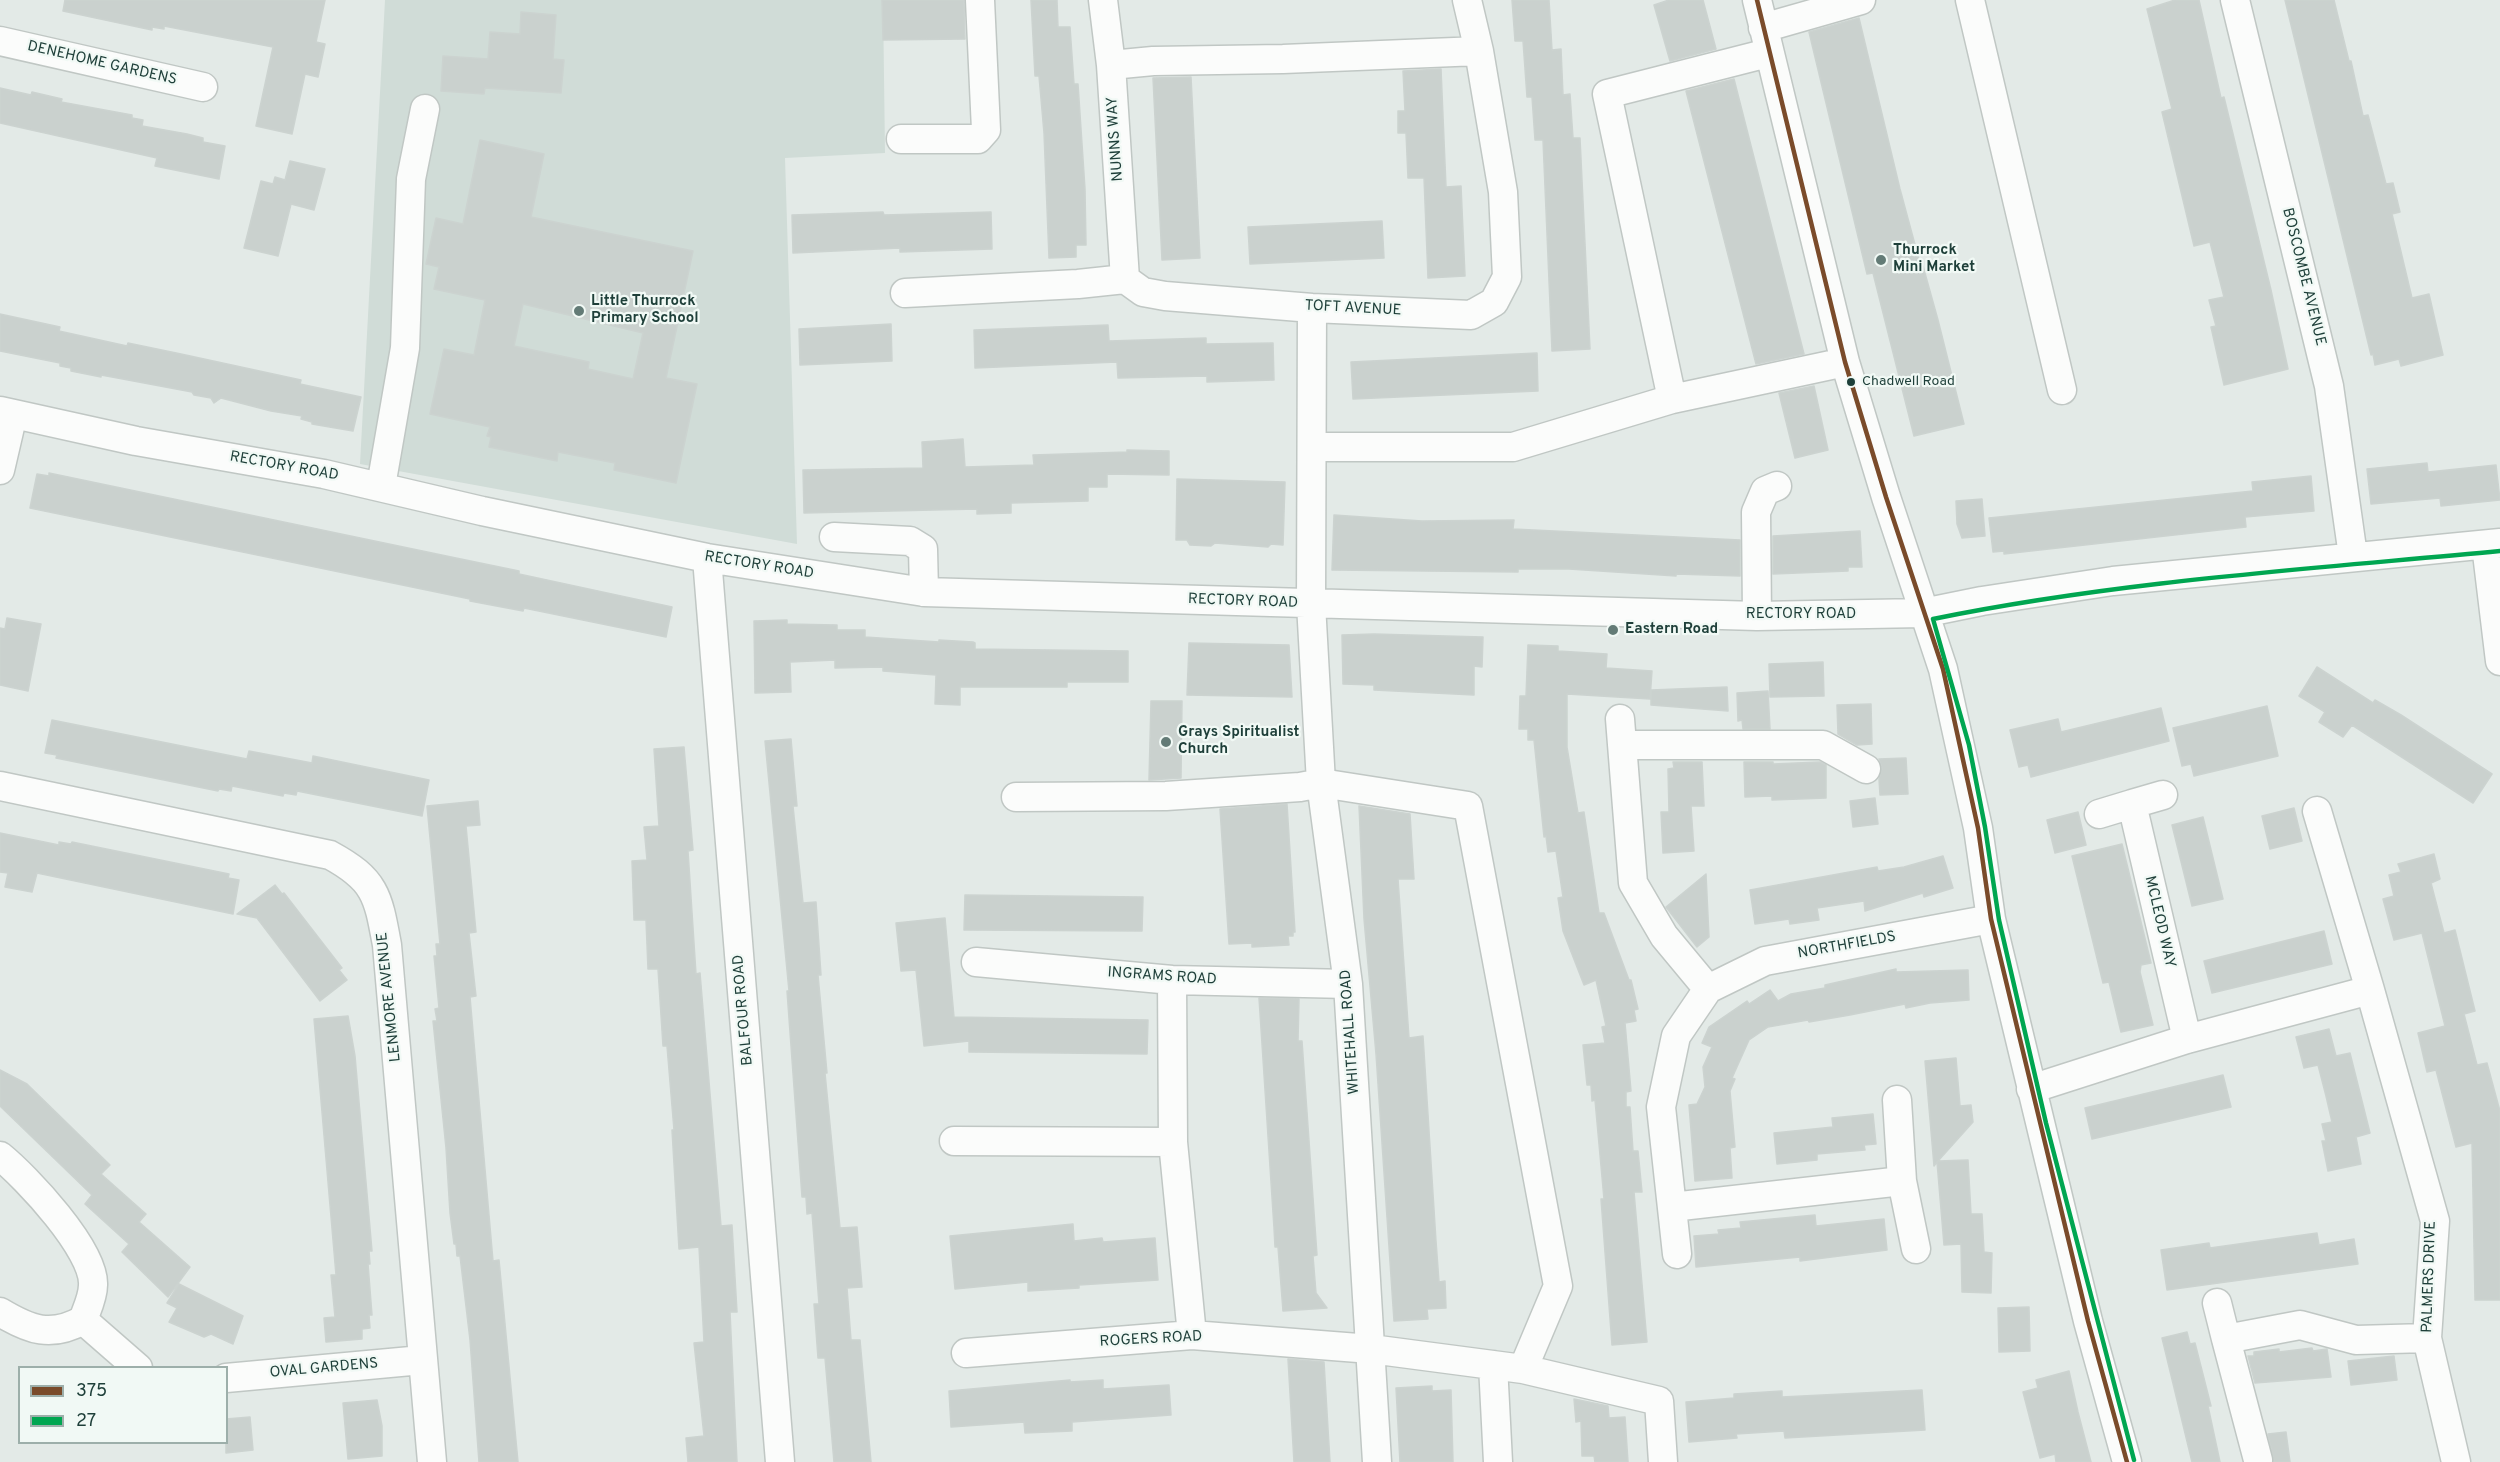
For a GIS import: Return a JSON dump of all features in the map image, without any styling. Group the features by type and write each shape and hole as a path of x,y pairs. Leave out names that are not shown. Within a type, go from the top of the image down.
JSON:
{"street":[{"path":"901,139 978,139 986,130 980,0"},
{"name":"NUNNS WAY","path":"1103,0 1111,65 1125,279"},
{"name":"TOFT AVENUE","path":"1125,279 1143,292 1165,296 1312,308 1471,315 1494,302 1507,277 1503,192 1479,51 1467,0"},
{"path":"1757,0 1845,362 1923,613 1943,669 1978,828 1991,919 2088,1321 2127,1462"},
{"path":"1672,399 1607,94 1766,40 1861,0"},
{"path":"1970,0 2062,390"},
{"name":"BOSCOMBE AVENUE","path":"2235,0 2329,386 2353,556"},
{"name":"DENEHOME GARDENS","path":"0,41 203,87"},
{"path":"1111,65 1153,61 1283,59 1479,51"},
{"path":"381,486 405,348 411,179 425,109"},
{"path":"905,293 1078,284 1125,279"},
{"path":"1311,604 1312,308"},
{"path":"1312,447 1513,447 1672,399 1845,362"},
{"path":"0,471 6,412"},
{"name":"RECTORY ROAD","path":"6,412 136,441 381,486 482,511 708,558 924,592 1757,616 1923,613 1982,601 2113,581 2493,544"},
{"path":"1757,616 1756,512 1765,491 1777,486"},
{"path":"834,537 910,541 917,544 923,549 924,592"},
{"path":"2493,544 2500,661"},
{"name":"BALFOUR ROAD","path":"708,558 780,1462"},
{"name":"WHITEHALL ROAD","path":"1311,604 1321,783 1348,984 1377,1462"},
{"path":"1708,990 1664,936 1633,883 1621,732 1823,745 1866,769"},
{"path":"1016,797 1166,796 1300,787 1321,783 1468,806 1558,1286 1523,1369"},
{"name":"LENMORE AVENUE","path":"0,786 330,855 351,866 371,886 381,913 387,945 432,1462"},
{"path":"2099,814 2163,795"},
{"name":"MCLEOD WAY","path":"2132,804 2187,1039"},
{"name":"PALMERS DRIVE","path":"2317,811 2435,1221 2427,1338 2456,1462"},
{"name":"NORTHFIELDS","path":"1677,1254 1661,1107 1676,1036 1708,990 1765,961 1991,919"},
{"name":"INGRAMS ROAD","path":"976,962 1172,980 1348,984"},
{"path":"1172,980 1173,1142 1192,1335"},
{"path":"2031,1089 2187,1039 2370,990"},
{"path":"1897,1100 1902,1181 1916,1249"},
{"path":"954,1141 1173,1142"},
{"path":"0,1156 24,1177 85,1254 94,1283 83,1320 68,1329 47,1332 13,1320 0,1311"},
{"path":"1672,1207 1902,1181"},
{"path":"2217,1303 2258,1460"},
{"path":"83,1320 136,1366"},
{"path":"2226,1339 2300,1325 2356,1341 2427,1338"},
{"name":"ROGERS ROAD","path":"966,1353 1192,1335 1371,1349 1523,1369 1659,1401 1663,1462"},
{"name":"OVAL GARDENS","path":"228,1378 422,1360"},
{"path":"1493,1365 1498,1462"}],"shaded area":[{"name":"Little Thurrock Primary School","path":"385,0 883,0 885,153 785,158 797,544 360,464"}],"building":[{"path":"65,0 325,0 316,42 325,44 318,77 305,74 292,134 256,126 273,47 164,26 164,29 152,27 152,30 63,11"},
{"path":"882,0 964,0 965,39 883,40"},
{"path":"1031,0 1057,0 1058,27 1070,27 1074,84 1078,84 1085,189 1086,245 1076,245 1076,257 1049,258 1044,133 1039,76 1035,76"},
{"path":"1512,0 1549,0 1552,50 1561,49 1563,95 1570,94 1573,138 1580,138 1590,349 1552,351 1543,140 1535,140 1532,97 1527,97 1523,41 1515,41"},
{"path":"1669,0 1703,0 1716,49 1670,61 1654,5"},
{"path":"2175,0 2199,0 2221,98 2224,97 2271,290 2288,369 2224,385 2211,327 2216,326 2209,300 2224,297 2210,242 2194,246 2162,112 2172,109 2147,9"},
{"path":"2285,0 2334,0 2363,116 2368,115 2386,184 2393,183 2400,212 2392,214 2412,298 2429,294 2443,355 2401,366 2399,359 2375,365"},
{"path":"521,12 556,15 553,59 564,60 561,93 485,88 484,94 441,91 443,56 488,59 490,32 520,34"},
{"path":"1859,18 1900,189 1938,320 1964,424 1914,436 1873,273 1867,274 1809,32"},
{"path":"1441,69 1446,187 1461,186 1465,276 1428,278 1424,178 1408,178 1406,133 1398,133 1398,111 1405,111 1403,71"},
{"path":"1191,77 1200,258 1162,260 1153,78"},
{"path":"1734,79 1804,354 1756,364 1686,91"},
{"path":"0,88 31,95 32,92 62,99 61,102 132,115 132,118 143,120 142,126 187,134 203,138 203,142 225,146 219,179 155,166 157,158 0,123"},
{"path":"480,140 544,154 531,217 693,251 666,378 697,384 676,483 614,470 615,463 558,452 557,461 489,447 491,437 487,436 490,427 430,414 444,349 474,355 485,300 434,289 439,267 426,264 436,218 463,224","holes":["523,304 643,333 633,379 588,369 589,362 514,346"]},
{"path":"290,161 325,169 314,210 291,204 278,256 244,248 261,181 273,184 275,177 285,180"},
{"path":"883,212 884,215 991,212 992,249 900,252 900,248 793,253 792,215"},
{"path":"1382,221 1384,258 1250,264 1248,227"},
{"path":"0,314 60,327 59,331 127,346 128,343 301,380 300,384 361,397 353,431 312,424 312,422 301,419 302,416 271,411 221,398 214,403 211,398 194,395 192,392 71,371 71,368 60,366 60,363 0,351"},
{"path":"891,324 892,361 800,365 799,329"},
{"path":"1108,325 1109,341 1206,338 1206,344 1273,343 1274,380 1207,382 1207,376 1118,378 1117,362 975,368 974,330"},
{"path":"1537,353 1538,391 1353,399 1351,362"},
{"path":"1814,386 1828,450 1795,458 1779,393"},
{"path":"963,439 965,467 1034,465 1033,455 1127,452 1127,450 1169,451 1169,475 1107,474 1107,487 1088,487 1088,501 1011,503 1011,513 977,514 977,509 804,513 803,470 923,468 922,442"},
{"path":"2427,463 2428,472 2496,465 2500,500 2441,506 2440,498 2371,504 2367,469"},
{"path":"49,473 519,571 519,574 672,607 666,637 524,608 523,611 470,601 470,599 30,508 37,474 49,476"},
{"path":"2311,476 2314,511 2245,517 2246,527 2004,554 2004,551 1993,552 1989,518 2253,491 2252,482"},
{"path":"1177,479 1285,482 1283,545 1271,544 1268,547 1215,543 1211,546 1190,545 1187,540 1176,540"},
{"path":"1982,499 1985,536 1962,538 1957,524 1956,501"},
{"path":"1334,515 1422,521 1514,520 1513,529 1740,540 1740,576 1676,574 1676,576 1569,569 1518,569 1518,572 1332,570"},
{"path":"1860,531 1862,567 1848,567 1848,571 1773,574 1773,536"},
{"path":"7,618 41,624 28,691 0,685 0,628 5,629"},
{"path":"787,620 787,624 837,625 837,630 865,630 865,637 973,642 975,649 1128,651 1128,682 1067,682 1067,687 960,687 960,705 935,704 936,675 883,671 883,667 835,668 835,660 790,662 791,692 755,693 754,621"},
{"path":"1342,635 1483,637 1482,667 1474,666 1474,695 1374,690 1374,685 1343,684"},
{"path":"1189,643 1289,645 1292,697 1187,695"},
{"path":"1528,645 1558,646 1558,651 1607,654 1606,668 1652,671 1650,699 1567,694 1567,747 1578,813 1584,812 1599,913 1604,913 1629,980 1631,980 1638,1009 1634,1010 1636,1021 1625,1023 1631,1091 1626,1092 1626,1107 1630,1107 1633,1151 1638,1151 1642,1192 1634,1192 1647,1342 1612,1345 1601,1199 1604,1199 1595,1100 1592,1101 1591,1085 1587,1085 1583,1045 1605,1043 1602,1027 1606,1026 1596,980 1584,985 1563,931 1558,898 1563,897 1556,851 1548,852 1546,836 1544,837 1534,740 1528,740 1528,729 1519,729 1520,696 1526,696"},
{"path":"1823,662 1824,696 1770,697 1769,664"},
{"path":"2317,667 2373,703 2375,700 2401,715 2492,774 2473,803 2352,725 2343,737 2319,722 2325,712 2299,696"},
{"path":"1727,687 1728,711 1651,705 1651,690"},
{"path":"1768,691 1770,729 1743,729 1742,720 1738,721 1737,693"},
{"name":"Grays Spiritualist Church","path":"1151,701 1182,701 1181,778 1149,780"},
{"path":"1871,704 1872,744 1857,745 1838,734 1837,705"},
{"path":"2267,706 2278,756 2194,776 2191,764 2182,766 2173,728"},
{"path":"2161,708 2169,741 2031,777 2028,765 2019,767 2010,730 2058,719 2061,732"},
{"path":"52,720 247,759 249,751 312,763 313,756 429,780 422,816 297,791 296,795 284,793 283,796 232,786 231,791 219,789 218,791 56,758 57,755 45,753"},
{"path":"791,739 797,806 793,806 803,903 816,902 821,975 818,975 827,1073 825,1073 840,1228 857,1227 862,1287 847,1288 851,1340 860,1340 871,1462 834,1462 825,1358 818,1358 814,1304 819,1304 812,1213 807,1214 806,1197 802,1197 787,991 789,991 765,741"},
{"path":"684,747 693,850 688,851 696,974 700,973 721,1226 732,1225 737,1312 730,1312 737,1462 688,1462 686,1438 704,1436 694,1343 704,1342 699,1247 679,1249 672,1130 674,1130 667,1046 663,1046 658,969 648,969 646,920 634,920 632,861 647,860 644,827 659,826 654,749"},
{"path":"1906,758 1908,794 1880,795 1879,779 1882,768 1879,759"},
{"path":"1673,762 1702,762 1704,806 1691,806 1694,851 1663,853 1661,812 1669,812 1668,769 1674,768"},
{"path":"1744,762 1773,762 1773,764 1820,762 1826,765 1826,798 1772,800 1772,796 1745,797"},
{"path":"1875,798 1878,824 1853,827 1850,801"},
{"path":"478,801 480,825 466,826 476,932 469,933 476,996 470,997 493,1261 499,1260 518,1462 479,1462 470,1340 460,1256 457,1256 456,1244 454,1244 450,1213 433,1021 437,1021 435,1009 439,1008 434,956 437,956 436,944 440,944 427,806"},
{"path":"1287,804 1295,932 1293,936 1288,936 1289,945 1252,947 1252,943 1229,944 1220,809"},
{"path":"1359,806 1410,814 1414,879 1398,879 1409,1038 1423,1036 1439,1282 1445,1281 1446,1308 1427,1309 1428,1319 1394,1321 1376,1054 1364,919"},
{"path":"2294,808 2302,841 2270,849 2262,816"},
{"path":"2078,812 2086,845 2055,853 2047,820"},
{"path":"2203,817 2223,899 2192,906 2172,825"},
{"path":"0,833 59,845 59,842 71,844 72,842 229,874 228,878 239,880 233,914 37,873 32,892 5,887 8,873 0,872"},
{"path":"2122,844 2151,963 2141,965 2140,972 2153,1025 2121,1032 2109,982 2103,983 2072,856"},
{"path":"2434,854 2440,879 2431,883 2444,933 2455,930 2475,1011 2464,1014 2477,1065 2487,1063 2500,1111 2500,1300 2475,1300 2472,1143 2456,1147 2436,1070 2427,1072 2418,1033 2445,1026 2422,933 2394,940 2383,899 2394,896 2389,875 2401,872 2398,864"},
{"path":"1943,856 1953,888 1924,897 1923,893 1865,911 1864,901 1817,908 1819,920 1790,924 1789,919 1755,924 1750,890 1877,867 1878,871 1904,867"},
{"path":"1706,874 1709,937 1697,947 1666,907"},
{"path":"275,885 282,894 284,893 342,968 339,970 347,980 320,1001 257,918 237,914"},
{"path":"965,895 1143,897 1142,931 964,930"},
{"path":"945,918 954,1017 1148,1020 1147,1054 969,1052 969,1041 924,1046 916,970 901,971 896,923"},
{"path":"2324,931 2332,964 2212,993 2204,961"},
{"path":"1896,969 1896,972 1968,970 1969,1000 1930,1003 1906,1008 1905,1004 1809,1022 1808,1020 1768,1027 1749,1040 1732,1078 1735,1079 1730,1091 1735,1147 1730,1148 1732,1178 1695,1181 1689,1105 1697,1104 1705,1087 1703,1067 1712,1047 1702,1043 1709,1027 1747,1001 1749,1004 1770,990 1778,1001 1791,994 1825,988 1825,985"},
{"path":"1259,998 1299,999 1298,1041 1302,1041 1317,1255 1313,1256 1316,1293 1327,1308 1283,1311 1278,1247 1275,1247"},
{"path":"348,1016 355,1056 372,1251 369,1251 370,1264 368,1264 372,1315 369,1315 370,1328 362,1329 362,1339 326,1342 324,1318 335,1317 331,1275 336,1275 314,1019"},
{"path":"2329,1029 2336,1056 2350,1053 2370,1133 2356,1137 2361,1164 2328,1171 2322,1141 2326,1141 2322,1124 2332,1122 2326,1096 2318,1065 2304,1068 2296,1037"},
{"path":"1956,1058 1960,1106 1971,1105 1973,1122 1938,1161 1968,1160 1971,1214 1982,1214 1984,1252 1992,1253 1991,1293 1962,1292 1961,1244 1944,1245 1937,1162 1934,1166 1925,1061"},
{"path":"0,1070 27,1084 110,1165 101,1174 146,1214 139,1222 190,1267 168,1297 122,1252 129,1244 85,1204 92,1195 0,1106"},
{"path":"2223,1075 2231,1107 2092,1139 2085,1108"},
{"path":"1873,1114 1876,1144 1864,1145 1865,1150 1817,1154 1817,1160 1777,1164 1774,1133 1833,1127 1832,1118"},
{"path":"1815,1215 1816,1226 1884,1219 1887,1250 1800,1261 1800,1257 1696,1267 1694,1236 1719,1234 1718,1230 1741,1228 1740,1222"},
{"path":"1073,1224 1074,1241 1102,1238 1103,1242 1155,1238 1158,1280 1028,1291 1028,1282 955,1289 950,1236"},
{"path":"2317,1233 2319,1245 2354,1239 2358,1264 2167,1290 2161,1250 2209,1243 2210,1248"},
{"path":"179,1284 243,1316 233,1344 211,1334 204,1337 169,1322 177,1308 167,1303"},
{"path":"2029,1307 2030,1351 1999,1352 1998,1308"},
{"path":"2187,1332 2190,1344 2195,1343 2211,1406 2208,1406 2220,1462 2192,1462 2162,1338"},
{"path":"2312,1348 2313,1351 2327,1349 2331,1377 2255,1383 2248,1356 2254,1356 2254,1352"},
{"path":"2394,1356 2397,1380 2351,1385 2348,1361"},
{"path":"1288,1359 1324,1362 1330,1462 1294,1462"},
{"path":"2069,1371 2091,1462 2056,1462 2055,1454 2040,1458 2023,1392 2038,1388 2036,1380"},
{"path":"1070,1380 1070,1382 1103,1380 1103,1389 1169,1385 1171,1415 1072,1422 1072,1431 1025,1433 1024,1422 951,1427 949,1391"},
{"path":"1432,1386 1432,1391 1451,1390 1453,1462 1400,1462 1396,1388"},
{"path":"1922,1390 1925,1430 1785,1438 1784,1431 1736,1434 1737,1438 1689,1442 1686,1402 1734,1398 1734,1394 1782,1391 1782,1397"},
{"path":"1574,1399 1608,1406 1609,1418 1625,1417 1628,1462 1595,1462 1594,1456 1582,1456 1581,1421 1576,1422"},
{"path":"377,1400 382,1426 382,1456 348,1459 343,1403"},
{"path":"250,1417 253,1450 226,1453 228,1419"},
{"path":"2286,1432 2290,1462 2274,1462 2268,1434"}],"transit line":[{"name":"375","path":"1757,0 1845,362 1886,497 1943,669 1978,828 1991,919 2088,1321 2127,1462"},
{"name":"27","path":"2134,1460 2046,1123 1999,920 1985,827 1969,745 1933,619 2073,595 2144,586 2287,570 2500,551"}],"place":[{"name":"Thurrock Mini Market","path":"1881,260"},
{"name":"Little Thurrock Primary School","path":"579,311"},
{"name":"Chadwell Road","path":"1851,382"},
{"name":"Eastern Road","path":"1613,630"},
{"name":"Grays Spiritualist Church","path":"1166,742"}]}
